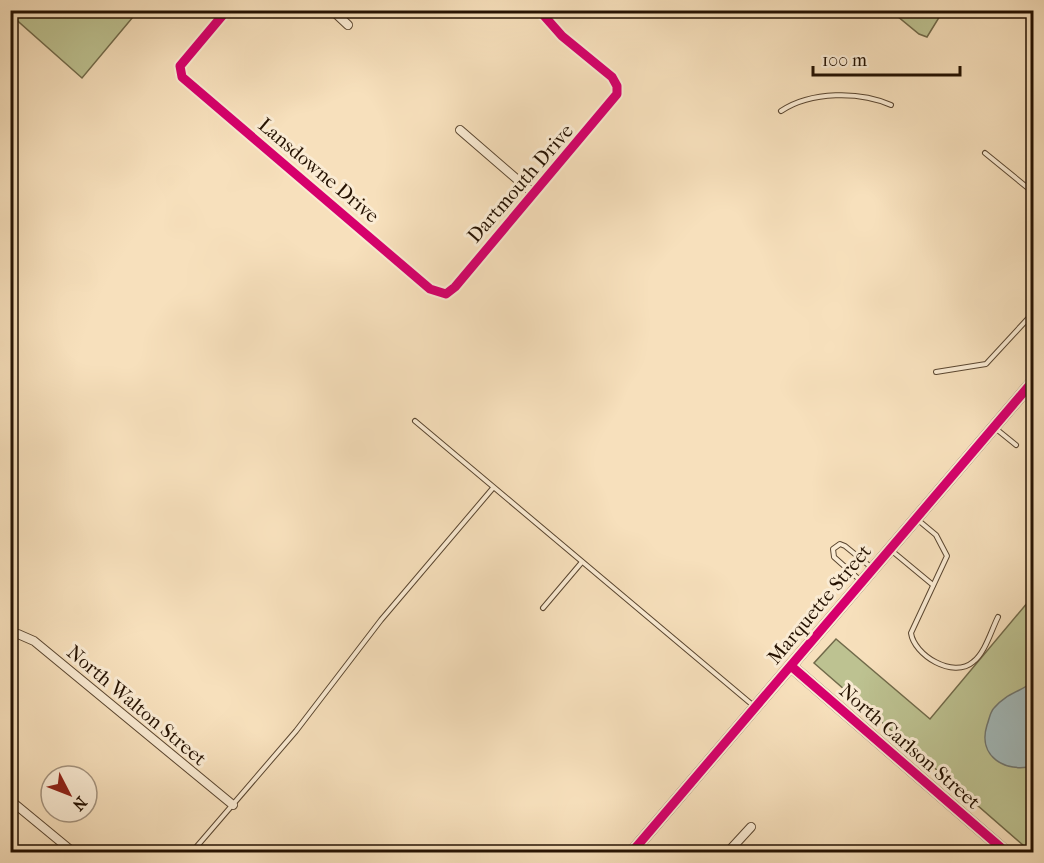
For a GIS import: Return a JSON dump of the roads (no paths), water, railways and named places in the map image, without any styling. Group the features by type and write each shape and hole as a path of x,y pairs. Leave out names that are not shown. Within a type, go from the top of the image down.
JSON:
{"street":[{"name":"Lansdowne Drive","path":"227,10 180,69 189,83 430,288 439,293"},
{"path":"332,10 348,25"},
{"name":"Dartmouth Drive","path":"439,293 450,292 455,287 614,101 617,86 612,77 552,27 539,10"},
{"path":"460,130 534,194"},
{"name":"Marquette Street","path":"632,852 1034,380"},
{"name":"North Walton Street","path":"14,636 34,640 233,805"},
{"name":"North Carlson Street","path":"791,666 1006,852"},
{"path":"10,800 73,852"},
{"path":"728,852 751,827"}],"lane":[{"path":"781,111 797,101 837,96 865,96 891,105"},
{"path":"985,153 1034,193"},
{"path":"936,372 986,364 1034,312"},
{"path":"415,421 755,708"},
{"path":"993,427 1016,445"},
{"path":"192,852 313,710 381,620 494,488"},
{"path":"915,518 936,536 947,556 911,633 913,644 920,653 954,669 970,665 981,651 998,617"},
{"path":"861,581 834,557 833,549 840,544 845,546 872,568"},
{"path":"889,549 933,585"},
{"path":"543,608 582,562"}],"water":[{"path":"1033,682 1033,766 1023,768 1004,765 990,754 986,746 987,725 994,708"}]}
